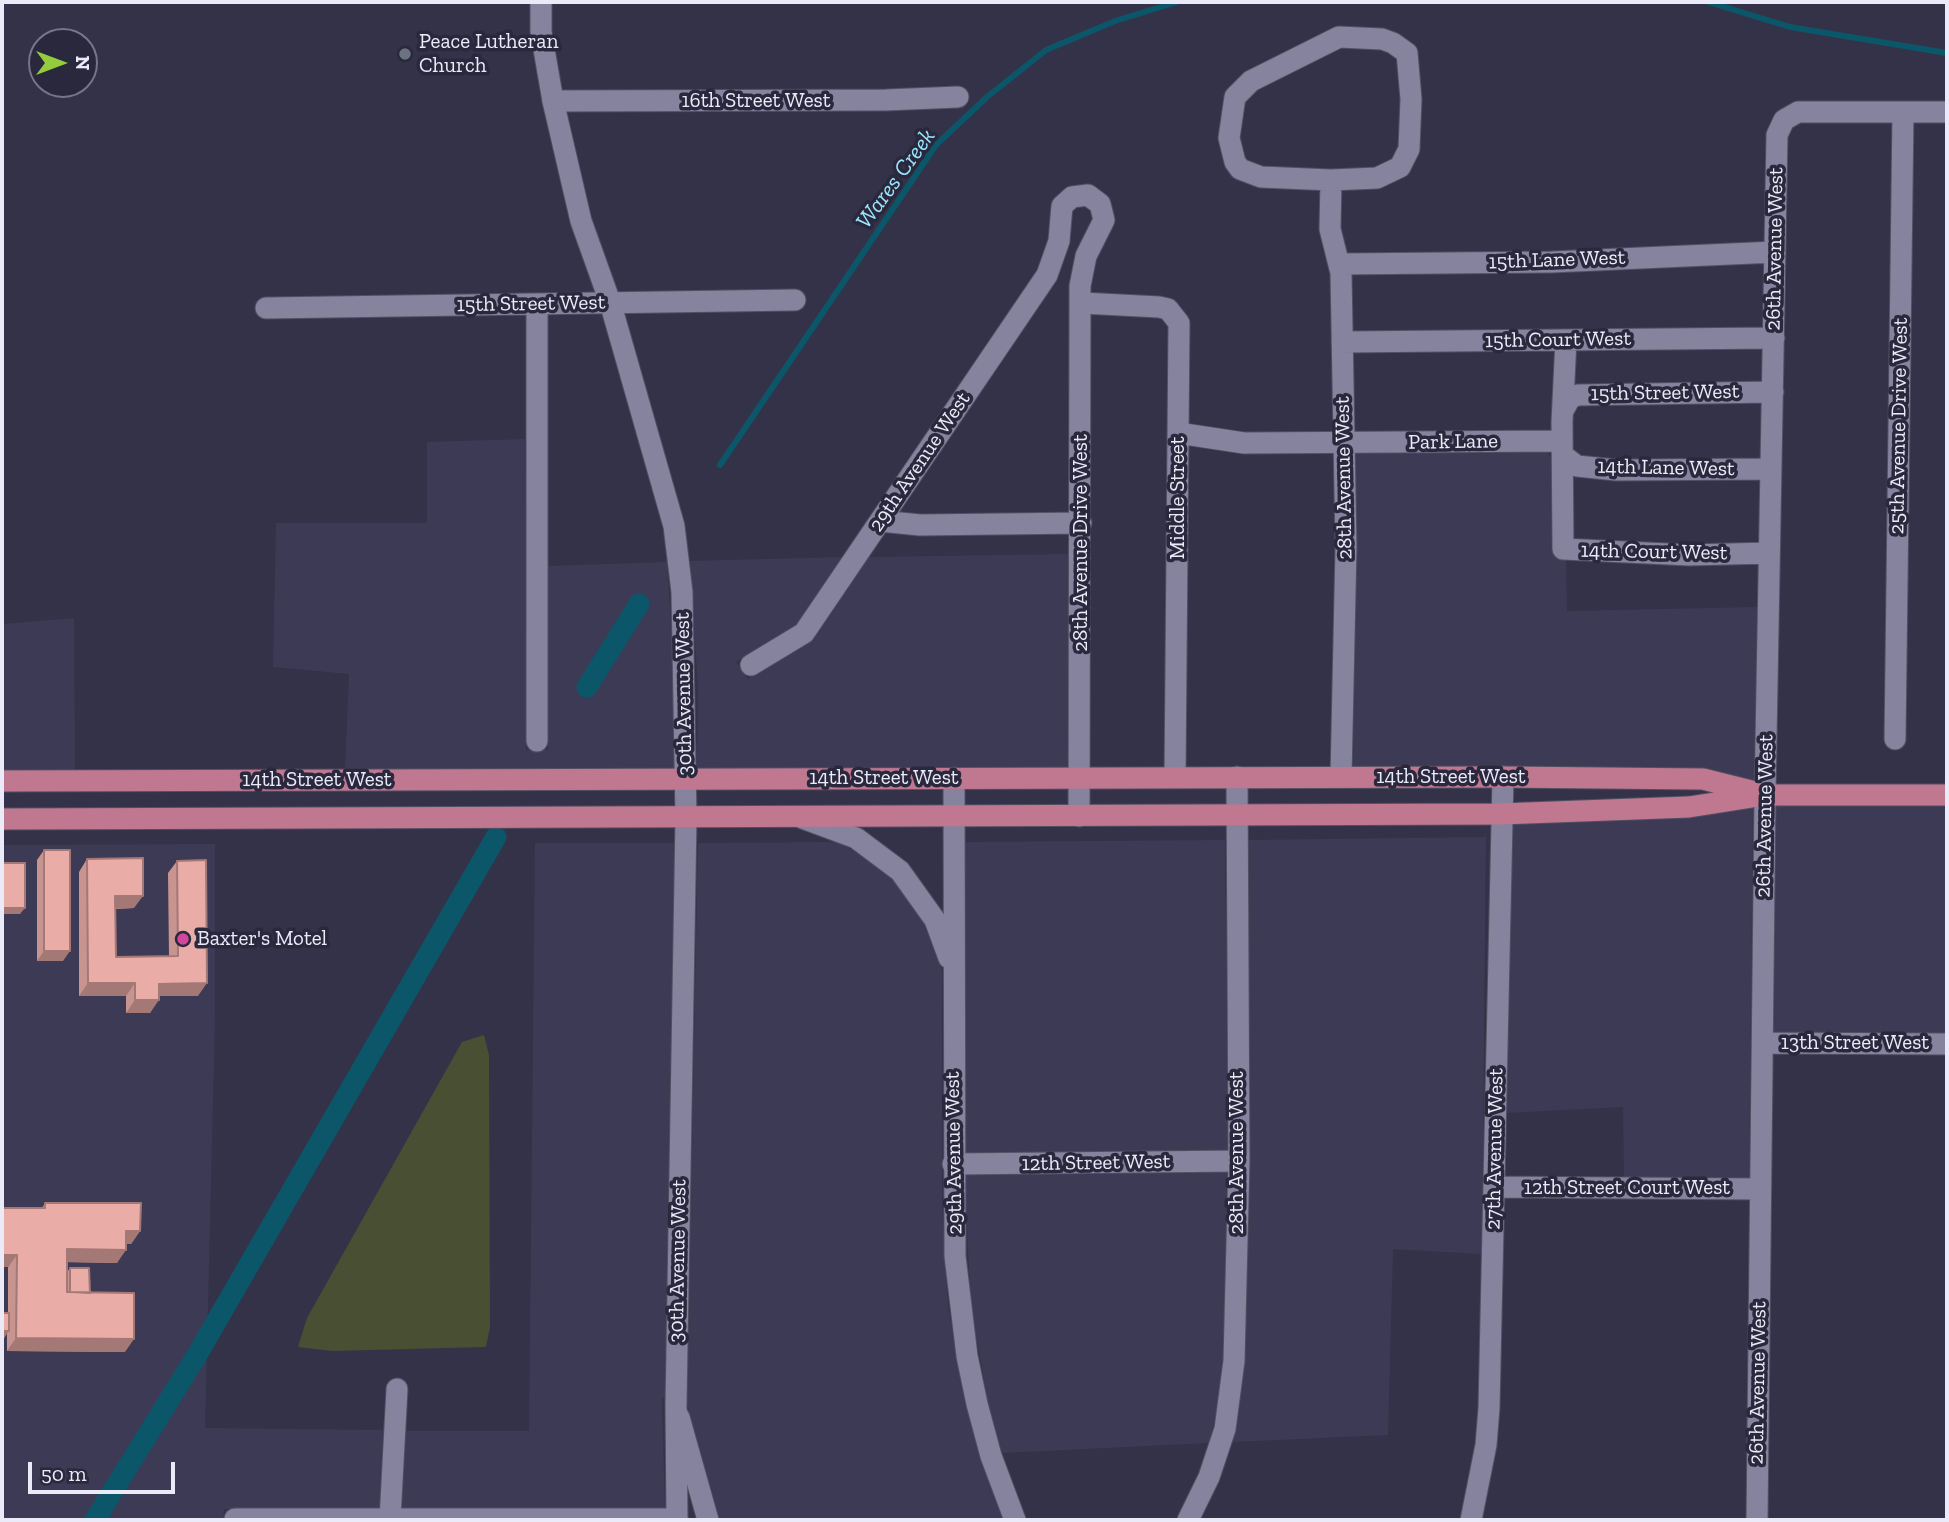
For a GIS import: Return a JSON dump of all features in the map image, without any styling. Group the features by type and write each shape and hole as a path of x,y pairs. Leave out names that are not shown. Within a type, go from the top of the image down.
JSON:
{"main road":[{"name":"14th Street West","path":"2,781 1503,777 1703,779 1765,795"},
{"name":"14th Street West","path":"2,819 1500,814 1689,807 1765,795 1947,795"}],"street":[{"name":"30th Avenue West","path":"541,2 541,32 553,102 581,220 610,302 674,526 682,592 687,818 676,1405 677,1520"},
{"path":"1339,37 1393,43 1407,53 1410,63 1407,156 1400,167 1387,176 1331,180 1261,177 1240,169 1235,162 1228,138 1235,97 1251,81 1339,37"},
{"name":"16th Street West","path":"553,102 958,97"},
{"name":"26th Avenue West","path":"1757,1520 1765,795 1777,135 1789,116 1798,112 1903,112"},
{"path":"1903,112 1947,112"},
{"name":"25th Avenue Drive West","path":"1895,739 1903,112"},
{"name":"28th Avenue West","path":"1331,180 1330,229 1339,264 1346,547 1342,777"},
{"path":"1088,195 1100,204 1104,220 1081,271 1053,264 1059,242 1062,206 1072,197 1088,195"},
{"name":"15th Lane West","path":"1339,264 1552,262 1775,252"},
{"name":"29th Avenue West","path":"751,665 804,633 1053,264"},
{"name":"28th Avenue Drive West","path":"1079,816 1081,271"},
{"name":"15th Street West","path":"267,308 795,300"},
{"name":"Middle Street","path":"1082,303 1158,307 1174,314 1179,323 1175,778"},
{"path":"537,305 537,741"},
{"name":"15th Court West","path":"1342,342 1773,338"},
{"path":"1563,448 1566,340"},
{"name":"15th Street West","path":"1564,409 1570,398 1577,395 1773,393"},
{"name":"Park Lane","path":"1178,433 1244,443 1563,448"},
{"name":"14th Lane West","path":"1563,448 1577,466 1616,470 1771,468"},
{"name":"14th Court West","path":"1563,448 1563,549 1689,555 1769,553"},
{"path":"880,520 920,526 1081,523"},
{"name":"27th Avenue West","path":"1471,1520 1488,1420 1495,1187 1500,814 1503,777"},
{"name":"29th Avenue West","path":"954,778 955,1256 967,1356 991,1455 1016,1520"},
{"name":"28th Avenue West","path":"1188,1520 1209,1477 1229,1411 1234,1361 1239,1161 1237,778"},
{"path":"797,817 856,838 900,871 935,920 953,969"},
{"name":"13th Street West","path":"1763,1043 1947,1044"},
{"name":"12th Street West","path":"953,1164 1239,1161"},
{"name":"12th Street Court West","path":"1495,1187 1760,1189"},
{"path":"390,1519 397,1389"},
{"name":"30th Avenue West","path":"676,1405 708,1520"},
{"path":"234,1519 677,1520"}],"shaded area":[{"path":"525,439 526,750 548,750 548,566 667,562 675,691 674,770 345,770 349,674 273,667 276,523 427,523 427,442"},
{"path":"1552,451 1548,454 1553,460 1551,549 1566,560 1567,611 1757,607 1754,781 1703,769 1353,767 1357,547 1355,453"},
{"path":"1069,554 1067,768 697,769 698,690 690,561 842,557 796,626 736,662 748,679 814,639 869,557"},
{"path":"74,618 75,771 2,771 2,624"},
{"path":"1776,805 1947,806 1947,1034 1774,1033"},
{"path":"1753,807 1749,1179 1624,1178 1623,1107 1507,1113 1511,824 1690,818"},
{"path":"1486,824 1482,1254 1393,1249 1388,1435 1233,1442 1245,1361 1250,1171 1247,840 1485,837"},
{"path":"1225,840 1228,1151 964,1154 966,842"},
{"path":"838,842 872,861 892,878 924,924 942,971 942,1206 948,1307 966,1407 1003,1520 720,1520 687,1404 698,843"},
{"path":"535,843 675,843 665,1397 662,1398 665,1509 402,1509 406,1431 529,1431"},
{"path":"215,844 215,1016 205,1428 383,1430 379,1509 224,1509 223,1520 2,1520 2,845"},
{"path":"1227,1171 1223,1360 1217,1410 1209,1443 1002,1453 988,1402 971,1305 964,1174"}],"green space":[{"path":"484,1035 489,1055 490,1327 486,1347 332,1351 298,1347 307,1318 462,1042"}],"building":[{"path":"44,850 70,850 70,951 44,951"},
{"name":"Baxter's Motel","path":"143,858 143,896 115,896 116,957 178,956 177,861 206,860 207,983 159,984 159,1000 135,1000 135,983 88,983 87,859"},
{"path":"2,863 25,863 25,908 2,908"},
{"path":"45,1203 141,1203 140,1231 126,1231 126,1250 67,1249 67,1292 134,1293 134,1339 16,1338 17,1255 2,1255 2,1208 45,1208"},
{"path":"70,1268 89,1268 90,1293 70,1292"},
{"path":"2,1313 9,1313 9,1331 2,1331"}],"waterway":[{"name":"Wares Creek","path":"720,465 936,145 987,97 1046,50 1115,21 1177,2"},
{"name":"Wares Creek","path":"1708,2 1790,27 1947,53"},
{"path":"587,687 639,604"},
{"path":"95,1520 197,1355 496,837"}],"place":[{"name":"Peace Lutheran Church","path":"405,54"},
{"name":"Baxter's Motel","path":"183,939"}]}
